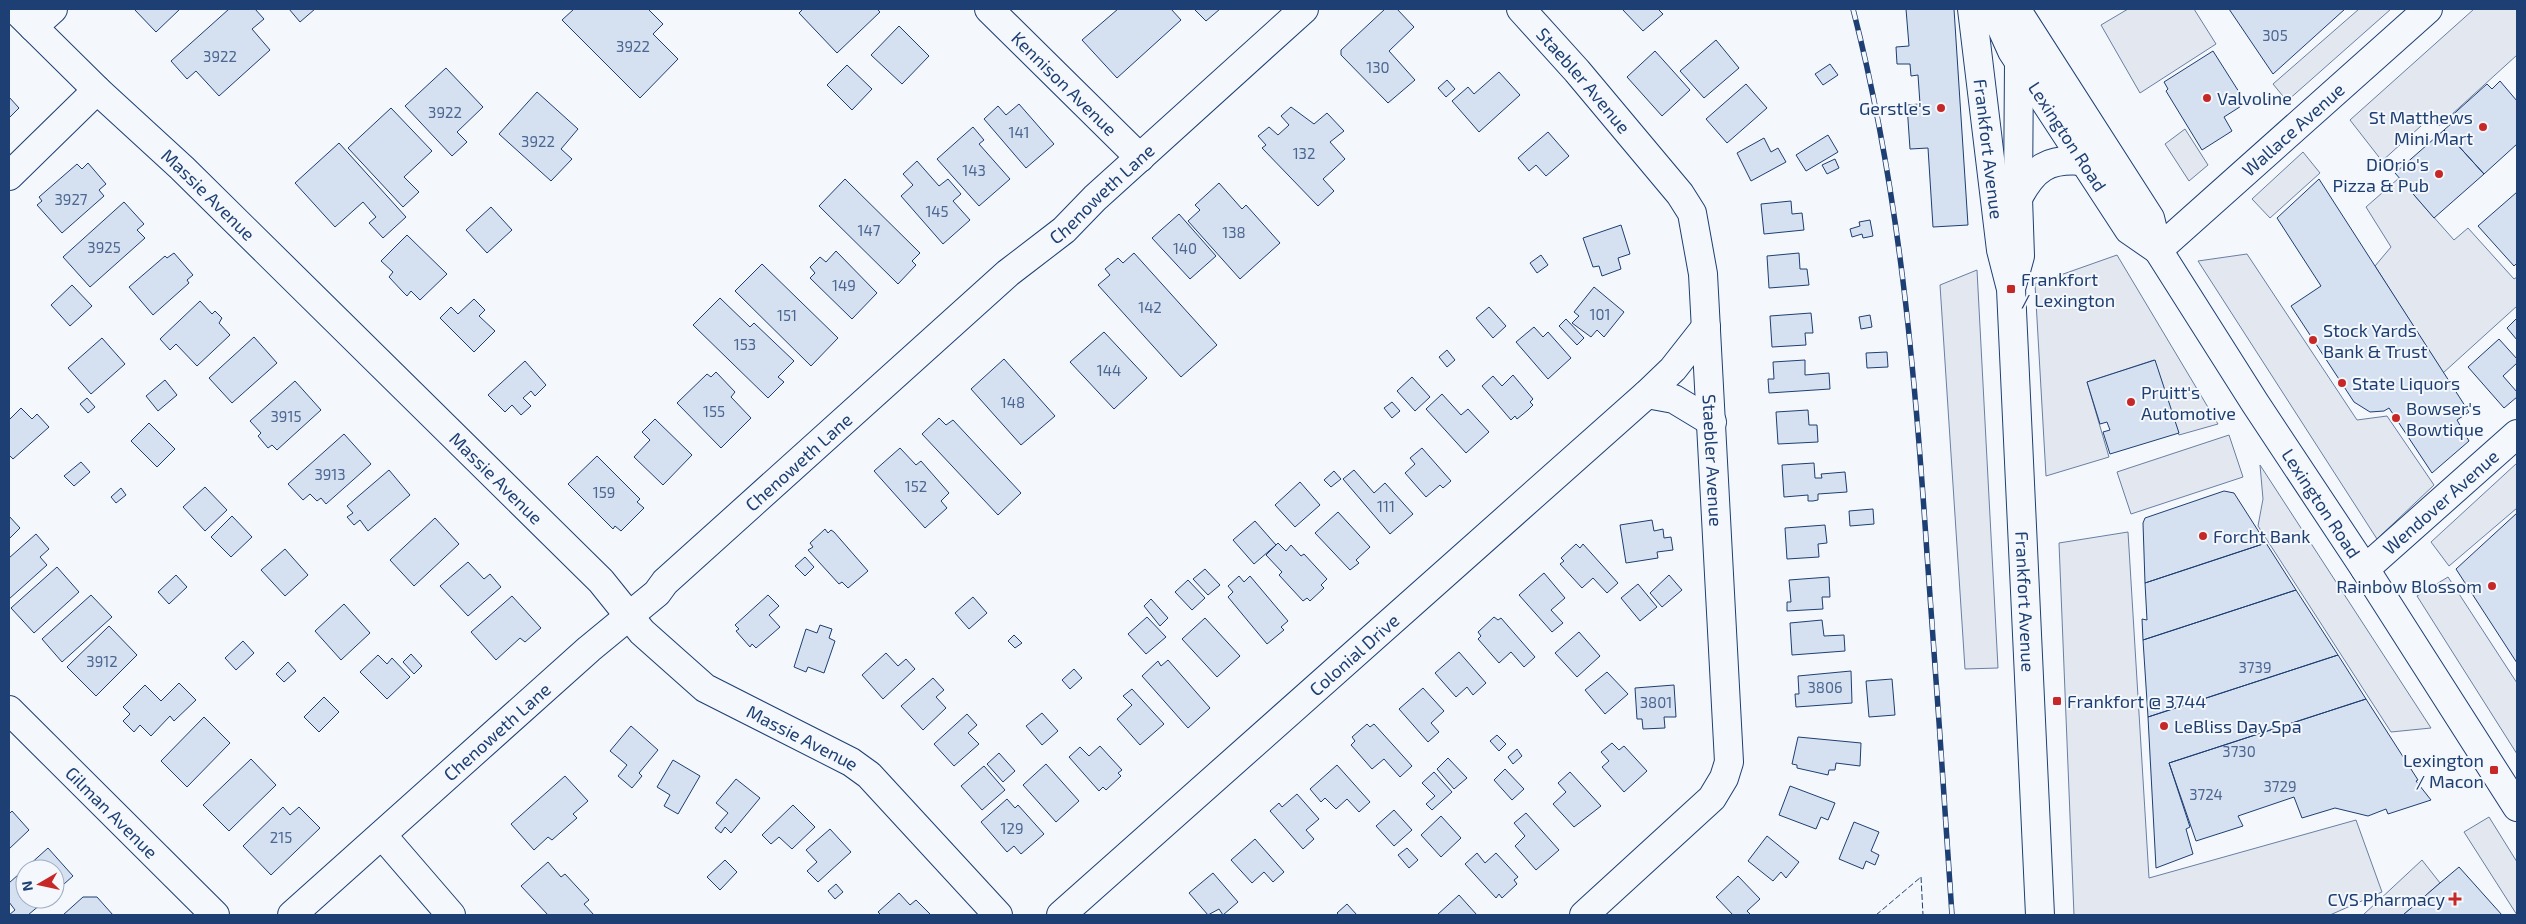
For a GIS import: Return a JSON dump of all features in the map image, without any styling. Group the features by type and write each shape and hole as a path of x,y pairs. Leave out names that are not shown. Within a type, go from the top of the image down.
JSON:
{"street":[{"path":"24,18 53,9"},
{"name":"Kennison Avenue","path":"989,9 1140,158"},
{"name":"Chenoweth Lane","path":"292,915 590,648 628,617 994,286 1064,230 1095,198 1304,9"},
{"name":"Staebler Avenue","path":"1521,9 1680,194 1692,213 1703,274 1729,762 1724,778 1712,798 1584,915"},
{"name":"Frankfort Avenue","path":"1972,9 2001,250 2011,289 2040,915"},
{"name":"Wallace Avenue","path":"2158,250 2428,9"},
{"name":"Frankfort Avenue","path":"2010,10 2018,61 2020,256 2011,289"},
{"name":"Lexington Road","path":"2010,10 2150,218 2158,250 2517,807"},
{"name":"Massie Avenue","path":"24,18 97,90 182,168 601,581 628,617 642,632 705,688 851,762 869,775 998,915"},
{"name":"Lexington Road","path":"2018,61 2129,230 2158,250"},
{"path":"9,176 97,90"},
{"path":"2018,198 2030,177 2041,167 2065,159 2083,160"},
{"name":"Colonial Drive","path":"1061,915 1647,394 1673,369 1706,327"},
{"path":"1647,394 1674,399 1712,422"},
{"name":"Wendover Avenue","path":"2364,569 2517,434"},
{"name":"Gilman Avenue","path":"9,710 215,915"},
{"path":"382,835 451,915"}],"shaded area":[{"path":"2128,9 2194,9 2216,44 2140,93 2101,25"},
{"path":"2359,9 2391,9 2287,101 2273,84"},
{"path":"2474,9 2517,9 2517,55 2439,126 2431,117 2382,161 2350,120"},
{"path":"2185,129 2208,165 2189,181 2165,144"},
{"path":"2303,152 2320,173 2270,218 2252,199"},
{"path":"2399,178 2454,240 2468,228 2514,279 2517,277 2517,306 2443,373 2375,266 2391,247 2366,207"},
{"path":"2247,254 2357,420 2387,416 2434,485 2377,539 2198,261"},
{"path":"2117,255 2218,424 2179,435 2154,360 2087,382 2109,457 2046,476 2035,284"},
{"path":"1977,270 1998,668 1965,669 1940,285"},
{"path":"2229,435 2243,477 2131,514 2117,472"},
{"path":"2517,463 2517,508 2449,566 2431,542"},
{"path":"2260,465 2431,728 2391,732 2258,526 2263,499"},
{"path":"2128,532 2149,878 2356,820 2382,892 2330,915 2074,915 2059,543"},
{"path":"2448,577 2517,683 2517,754 2417,596"},
{"path":"2489,817 2517,862 2517,915 2464,832"},
{"path":"2422,860 2440,883 2403,915 2363,915"}],"building":[{"path":"134,9 180,9 156,32"},
{"path":"229,9 255,9 264,19 252,29 270,50 219,96 196,71 187,79 171,61"},
{"path":"289,9 315,9 300,22"},
{"path":"574,9 648,9 663,24 653,34 678,59 640,98 562,20"},
{"path":"803,9 877,9 880,12 837,53 799,13"},
{"path":"1118,9 1171,9 1181,20 1117,78 1082,40"},
{"path":"1194,9 1220,9 1206,21"},
{"path":"1385,9 1397,9 1414,27 1389,51 1415,80 1388,103 1341,55 1341,50"},
{"path":"1622,9 1658,9 1663,14 1643,31"},
{"path":"1906,9 1954,9 1968,225 1933,227 1928,148 1910,149 1907,105 1920,104 1918,75 1911,76 1910,64 1897,64 1896,47 1909,46"},
{"path":"2229,9 2345,9 2273,74"},
{"path":"899,26 929,56 902,84 871,55"},
{"path":"1716,40 1739,68 1704,98 1680,71"},
{"path":"1655,51 1690,90 1662,116 1627,77"},
{"name":"Valvoline","path":"2213,51 2246,103 2224,117 2232,131 2202,150 2166,91 2168,89 2164,82"},
{"path":"1830,64 1838,75 1823,85 1815,74"},
{"path":"847,65 872,89 852,110 827,85"},
{"path":"446,68 483,107 457,132 467,142 452,156 405,106"},
{"path":"1499,72 1520,95 1479,132 1452,101 1468,87 1474,94"},
{"path":"1447,80 1455,89 1446,97 1438,88"},
{"name":"St Matthews Mini Mart","path":"2500,81 2517,101 2517,144 2484,174 2444,130 2452,123 2448,119 2487,84 2492,89"},
{"path":"1746,84 1767,108 1727,143 1706,119"},
{"path":"537,92 578,129 561,149 572,159 551,181 499,134"},
{"path":"9,97 19,108 9,118"},
{"path":"1019,104 1054,144 1026,168 984,119 998,106 1006,115"},
{"path":"1291,107 1314,124 1327,113 1344,131 1330,142 1345,159 1323,179 1334,191 1318,206 1262,148 1266,145 1258,136 1269,127 1278,135 1289,125 1281,116"},
{"path":"391,108 432,151 404,177 419,192 403,207 348,148"},
{"path":"973,127 984,140 979,144 1010,179 979,206 937,159"},
{"name":"DiOrio's Pizza & Pub","path":"2444,130 2484,174 2434,218 2395,173"},
{"path":"1548,132 1569,156 1546,176 1536,165 1529,171 1518,158"},
{"path":"1828,135 1838,152 1806,171 1796,155"},
{"path":"1764,138 1771,152 1778,148 1786,162 1751,181 1737,153"},
{"path":"339,143 406,217 383,238 369,223 376,217 363,202 335,227 295,183"},
{"path":"1835,159 1839,168 1827,174 1822,165"},
{"path":"917,161 939,186 948,179 961,194 953,201 970,220 943,244 901,196 913,185 903,174"},
{"path":"88,163 106,184 99,190 104,196 62,233 37,205 42,201 39,197 77,164 82,169"},
{"path":"845,179 920,253 912,261 916,265 898,284 819,206"},
{"path":"2319,179 2469,412 2457,420 2469,441 2432,473 2389,408 2384,411 2370,412 2354,402 2291,306 2321,286 2277,218"},
{"path":"1219,183 1242,209 1246,205 1280,243 1240,279 1188,221 1200,210 1195,205"},
{"path":"2517,192 2517,263 2514,266 2478,226"},
{"path":"1791,201 1792,214 1802,213 1804,230 1764,234 1761,204"},
{"path":"124,202 144,224 137,230 145,238 90,287 63,257"},
{"path":"491,207 512,230 487,253 466,230"},
{"path":"1179,214 1216,256 1190,279 1152,238"},
{"path":"1870,220 1873,236 1863,238 1862,234 1852,237 1850,229 1860,226 1859,222"},
{"path":"1621,225 1630,254 1618,258 1621,269 1602,276 1599,266 1593,267 1583,238"},
{"path":"407,235 447,274 420,300 411,291 407,296 403,292 389,277 393,272 381,261"},
{"path":"836,251 877,293 852,319 810,278 815,273 810,267 820,257 826,262"},
{"path":"174,253 193,275 187,280 189,283 153,315 129,287 165,256 167,258"},
{"path":"1134,253 1217,345 1181,377 1098,285 1110,275 1105,269 1118,258 1123,263"},
{"path":"1799,253 1800,269 1807,269 1809,285 1769,288 1767,256"},
{"path":"1541,255 1548,265 1537,273 1530,263"},
{"path":"762,264 838,338 811,366 735,291"},
{"path":"72,285 92,306 70,326 51,305"},
{"path":"1594,287 1624,312 1604,337 1597,330 1591,337 1572,323 1579,316 1574,312"},
{"path":"720,298 750,327 754,323 794,361 778,377 784,382 768,398 693,325"},
{"path":"474,299 485,310 479,316 495,331 474,352 440,318 451,307 458,314"},
{"path":"200,301 212,314 215,311 222,318 219,323 230,335 197,366 176,344 170,350 160,339"},
{"path":"1489,307 1506,326 1493,338 1476,318"},
{"path":"1811,313 1813,333 1805,333 1806,345 1772,347 1770,316"},
{"path":"1870,315 1872,327 1861,329 1859,317"},
{"path":"2517,318 2517,340 2507,328"},
{"path":"1566,319 1584,338 1577,345 1559,326"},
{"path":"1534,327 1543,337 1548,332 1571,358 1548,379 1516,342"},
{"path":"1104,332 1147,378 1114,409 1070,362"},
{"path":"254,337 277,363 232,403 209,378"},
{"path":"102,338 125,364 91,394 68,368"},
{"path":"2499,339 2517,359 2517,363 2503,376 2517,392 2517,397 2504,408 2468,367"},
{"path":"1447,350 1455,360 1447,367 1439,357"},
{"path":"1887,352 1888,367 1867,368 1866,353"},
{"path":"1004,359 1055,416 1021,445 971,389"},
{"path":"1805,360 1805,375 1829,373 1830,389 1769,393 1768,379 1774,379 1773,362"},
{"name":"Pruitt's Automotive","path":"2155,360 2179,433 2110,454 2103,432 2110,430 2107,422 2100,424 2087,382"},
{"path":"525,361 546,385 535,396 531,391 523,398 531,406 521,415 512,405 505,412 488,395"},
{"path":"716,372 735,392 731,397 751,418 721,448 677,403 707,374 711,377"},
{"path":"1513,375 1533,399 1530,402 1533,405 1517,419 1515,416 1511,420 1482,386 1493,376 1502,386"},
{"path":"1412,377 1430,397 1415,411 1397,391"},
{"path":"165,380 177,395 158,411 146,396"},
{"path":"295,381 321,410 277,450 272,445 268,448 258,436 261,433 250,421"},
{"path":"1442,394 1461,415 1468,409 1489,432 1466,453 1426,409"},
{"path":"87,398 95,407 88,413 80,404"},
{"path":"1392,402 1400,411 1392,418 1384,408"},
{"path":"21,408 32,419 37,414 49,427 13,459 9,455 9,420"},
{"path":"1808,410 1809,425 1817,425 1818,442 1778,444 1776,412"},
{"path":"939,418 946,425 953,420 1021,493 998,515 922,434"},
{"path":"655,419 692,455 663,485 634,457 650,440 642,432"},
{"path":"149,423 175,449 157,467 131,441"},
{"path":"344,434 371,464 326,504 321,498 317,501 310,494 303,500 288,484"},
{"path":"900,448 916,465 921,461 949,493 941,501 947,508 925,528 874,471"},
{"path":"1422,448 1451,481 1443,488 1440,485 1426,497 1405,473 1415,464 1410,458"},
{"path":"597,456 640,499 637,502 644,508 621,531 615,526 613,529 568,484"},
{"path":"81,462 90,472 74,486 64,476"},
{"path":"1814,463 1815,478 1822,478 1821,474 1845,472 1847,492 1818,494 1818,500 1813,501 1808,501 1808,495 1784,497 1782,465"},
{"path":"389,470 410,495 368,531 360,520 354,525 347,517 353,513 347,506"},
{"path":"1354,470 1374,493 1385,483 1413,514 1390,534 1343,479"},
{"path":"1334,471 1341,479 1331,487 1324,480"},
{"path":"1300,482 1320,505 1295,527 1275,505"},
{"path":"205,487 227,510 205,531 183,507"},
{"path":"121,488 126,495 116,503 111,497"},
{"name":"Forcht Bank","path":"2224,491 2234,493 2266,543 2145,583 2143,523 2145,518"},
{"path":"1873,509 1874,524 1850,526 1849,511"},
{"path":"1338,512 1370,547 1356,560 1359,563 1350,570 1315,533"},
{"name":"Rainbow Blossom","path":"2517,513 2517,663 2456,569"},
{"path":"9,516 20,528 9,539"},
{"path":"232,516 252,537 231,557 211,537"},
{"path":"435,518 459,544 414,586 390,560"},
{"path":"1652,520 1654,531 1663,529 1664,538 1671,537 1673,550 1657,552 1658,558 1626,563 1620,525"},
{"path":"1255,521 1276,545 1254,564 1233,540"},
{"path":"1825,525 1827,543 1818,544 1819,557 1787,559 1785,528"},
{"path":"825,529 828,533 831,530 834,532 868,571 848,588 842,582 839,584 808,550 813,547 810,543"},
{"path":"36,534 49,549 40,557 47,565 9,599 9,558"},
{"path":"1278,543 1286,551 1291,545 1301,556 1304,554 1327,579 1321,585 1324,588 1310,601 1307,598 1303,601 1279,575 1282,572 1266,555"},
{"path":"2266,543 2296,590 2143,640 2142,619 2147,620 2145,583"},
{"path":"1576,544 1580,548 1583,544 1618,583 1607,593 1593,578 1582,588 1560,564 1564,561 1561,558"},
{"path":"285,549 308,575 285,596 261,570"},
{"path":"805,557 814,567 805,576 795,566"},
{"path":"468,562 484,579 490,574 501,587 468,616 440,586"},
{"path":"57,567 79,592 34,633 11,608"},
{"path":"1205,569 1220,585 1208,595 1193,579"},
{"path":"1544,573 1565,598 1551,610 1563,623 1552,632 1519,595"},
{"path":"176,575 187,587 169,604 158,592"},
{"path":"1669,575 1682,590 1662,607 1650,593"},
{"path":"1239,576 1244,582 1250,576 1288,621 1281,627 1284,630 1267,644 1228,597 1233,592 1228,586"},
{"path":"1829,577 1830,597 1822,597 1823,609 1787,611 1787,602 1791,602 1789,580"},
{"path":"1188,580 1205,598 1192,610 1175,592"},
{"path":"1638,584 1657,607 1640,621 1621,598"},
{"path":"2296,590 2338,655 2148,717 2143,640"},
{"path":"91,595 112,617 62,662 42,639"},
{"path":"768,595 779,606 769,615 780,627 756,648 752,644 750,647 736,631 739,629 735,625"},
{"path":"512,596 541,628 525,642 520,638 496,660 471,632"},
{"path":"973,597 987,613 969,629 955,613"},
{"path":"1151,599 1168,618 1160,626 1144,606"},
{"path":"344,604 370,633 341,660 315,631"},
{"path":"1147,617 1166,637 1146,654 1128,634"},
{"path":"1494,617 1498,620 1501,618 1535,657 1524,667 1511,652 1499,663 1478,639 1481,636 1478,632"},
{"path":"1205,618 1240,656 1217,677 1182,639"},
{"path":"1822,620 1824,636 1844,635 1845,651 1792,655 1790,623"},
{"path":"820,625 832,629 829,638 835,641 824,673 808,667 806,672 794,667 806,629 817,633"},
{"path":"109,626 137,655 96,696 67,667"},
{"path":"1579,632 1600,656 1577,677 1555,653"},
{"path":"1014,635 1022,643 1015,648 1008,641"},
{"path":"243,641 254,653 236,670 225,658"},
{"path":"1459,652 1486,683 1473,695 1467,687 1456,697 1435,673"},
{"path":"886,653 898,666 906,659 915,669 883,699 862,675"},
{"path":"411,654 422,666 414,674 403,662"},
{"path":"378,655 387,664 392,658 410,677 387,699 360,672"},
{"path":"2338,655 2366,699 2169,763 2190,827 2186,829 2193,854 2156,868 2148,717"},
{"path":"1168,660 1210,708 1188,728 1142,676 1158,661 1161,666"},
{"path":"288,662 296,671 284,682 276,674"},
{"path":"1074,669 1082,678 1070,689 1062,680"},
{"path":"1851,671 1852,703 1796,707 1795,694 1799,694 1798,676"},
{"path":"1607,672 1628,694 1605,714 1585,690"},
{"path":"933,678 944,690 936,697 946,708 923,730 901,706"},
{"path":"1892,679 1895,715 1869,717 1866,681"},
{"path":"179,683 196,700 174,721 170,716 151,736 140,725 134,732 123,721 130,714 123,707 145,685 161,701"},
{"path":"1674,685 1676,717 1664,717 1665,728 1643,729 1642,719 1637,719 1635,688"},
{"path":"1423,688 1444,711 1431,723 1439,732 1428,742 1399,709"},
{"path":"1132,689 1164,724 1140,745 1117,719 1132,705 1123,696"},
{"path":"324,697 339,712 319,732 304,717"},
{"path":"2366,699 2418,780 2416,781 2431,800 2388,814 2386,809 2368,816 2335,808 2302,818 2294,797 2238,816 2243,826 2196,841 2169,763"},
{"path":"1042,713 1058,731 1042,745 1026,726"},
{"path":"967,714 977,725 968,733 979,744 954,766 934,744"},
{"path":"204,717 230,743 187,787 161,761"},
{"path":"1367,724 1370,727 1374,724 1412,766 1400,777 1384,759 1372,769 1351,745 1355,741 1352,737"},
{"path":"631,726 658,750 639,773 642,776 632,788 618,776 627,765 610,751"},
{"path":"1497,735 1506,744 1499,751 1490,741"},
{"path":"1798,737 1861,743 1860,766 1836,763 1835,770 1829,770 1828,775 1797,768 1797,765 1792,764"},
{"path":"1612,743 1619,750 1624,746 1647,771 1624,792 1602,767 1609,761 1601,752"},
{"path":"1100,746 1122,770 1118,773 1121,776 1106,790 1103,787 1099,791 1069,757 1080,747 1089,756"},
{"path":"1517,749 1522,756 1513,764 1508,757"},
{"path":"999,753 1015,771 1003,782 987,764"},
{"path":"1448,758 1467,778 1454,789 1437,769"},
{"path":"251,759 276,785 229,831 203,805"},
{"path":"673,760 700,776 678,814 664,806 670,795 657,787"},
{"path":"1046,764 1079,801 1056,822 1023,785"},
{"path":"1337,765 1370,802 1359,812 1347,799 1336,809 1325,798 1321,802 1310,789"},
{"path":"984,766 1005,790 982,810 961,786"},
{"path":"1505,769 1524,789 1512,800 1494,780"},
{"path":"1434,772 1452,792 1432,810 1426,804 1435,796 1422,783"},
{"path":"1570,772 1601,806 1574,827 1553,804 1566,792 1558,783"},
{"path":"565,776 588,801 573,814 577,818 552,840 548,837 534,850 511,824"},
{"path":"736,779 760,798 731,833 725,827 721,833 715,828 728,813 716,803"},
{"path":"1790,786 1835,803 1828,820 1821,817 1816,829 1779,815"},
{"path":"1297,794 1319,819 1306,830 1314,839 1303,849 1270,811 1279,803 1282,807"},
{"path":"1007,799 1015,808 1018,805 1044,834 1021,854 1014,846 1007,852 981,822"},
{"path":"793,805 815,827 792,849 779,837 771,844 762,835"},
{"path":"283,807 290,815 299,807 320,828 271,875 243,846"},
{"path":"1394,810 1412,830 1394,846 1376,826"},
{"path":"12,811 29,830 9,849 9,814"},
{"path":"1526,813 1559,850 1536,870 1515,846 1525,836 1514,823"},
{"path":"1441,816 1461,838 1441,857 1421,835"},
{"path":"1854,822 1879,832 1871,851 1879,855 1875,865 1866,861 1863,869 1839,859"},
{"path":"830,829 851,852 818,882 807,871 817,862 806,850"},
{"path":"1767,836 1799,862 1786,878 1781,872 1773,881 1748,861"},
{"path":"1255,839 1284,872 1273,882 1264,872 1252,883 1231,860"},
{"path":"48,848 58,859 36,859"},
{"path":"1407,848 1418,860 1409,868 1398,855"},
{"path":"1477,853 1485,863 1496,853 1518,877 1514,880 1517,884 1502,898 1499,894 1496,898 1465,864"},
{"path":"725,860 737,872 720,890 707,877"},
{"path":"548,862 561,877 565,874 589,900 584,904 594,915 548,915 521,886"},
{"path":"65,867 73,876 65,883"},
{"name":"CVS Pharmacy","path":"2459,867 2502,915 2403,915 2440,883"},
{"path":"1213,873 1238,902 1223,915 1219,909 1208,915 1189,893"},
{"path":"1738,876 1760,899 1747,911 1751,915 1733,915 1716,897"},
{"path":"15,878 15,909 35,909 28,915 9,915 15,910 9,902 9,883"},
{"path":"836,884 843,892 835,899 828,891"},
{"path":"899,893 910,905 916,900 931,915 881,915 878,912"},
{"path":"1459,895 1477,915 1437,915"},
{"path":"83,897 97,897 113,915 63,915"},
{"path":"1347,904 1357,915 1339,915 1337,913"}],"railway":[{"path":"1853,9 1882,143 1903,279 1917,416 1952,915"}],"fence":[{"path":"1921,877 1923,915"},
{"path":"1876,915 1921,877"}],"place":[{"name":"Valvoline","path":"2207,98"},
{"name":"Gerstle's","path":"1941,108"},
{"name":"St Matthews Mini Mart","path":"2483,127"},
{"name":"DiOrio's Pizza & Pub","path":"2439,174"},
{"name":"Frankfort / Lexington","path":"2011,289"},
{"name":"Stock Yards Bank & Trust","path":"2313,340"},
{"name":"State Liquors","path":"2342,383"},
{"name":"Pruitt's Automotive","path":"2131,402"},
{"name":"Bowser's Bowtique","path":"2396,418"},
{"name":"Forcht Bank","path":"2203,536"},
{"name":"Rainbow Blossom","path":"2492,586"},
{"name":"Frankfort @ 3744","path":"2057,701"},
{"name":"LeBliss Day Spa","path":"2164,726"},
{"name":"Lexington / Macon","path":"2494,770"},
{"name":"CVS Pharmacy","path":"2455,899"}]}
